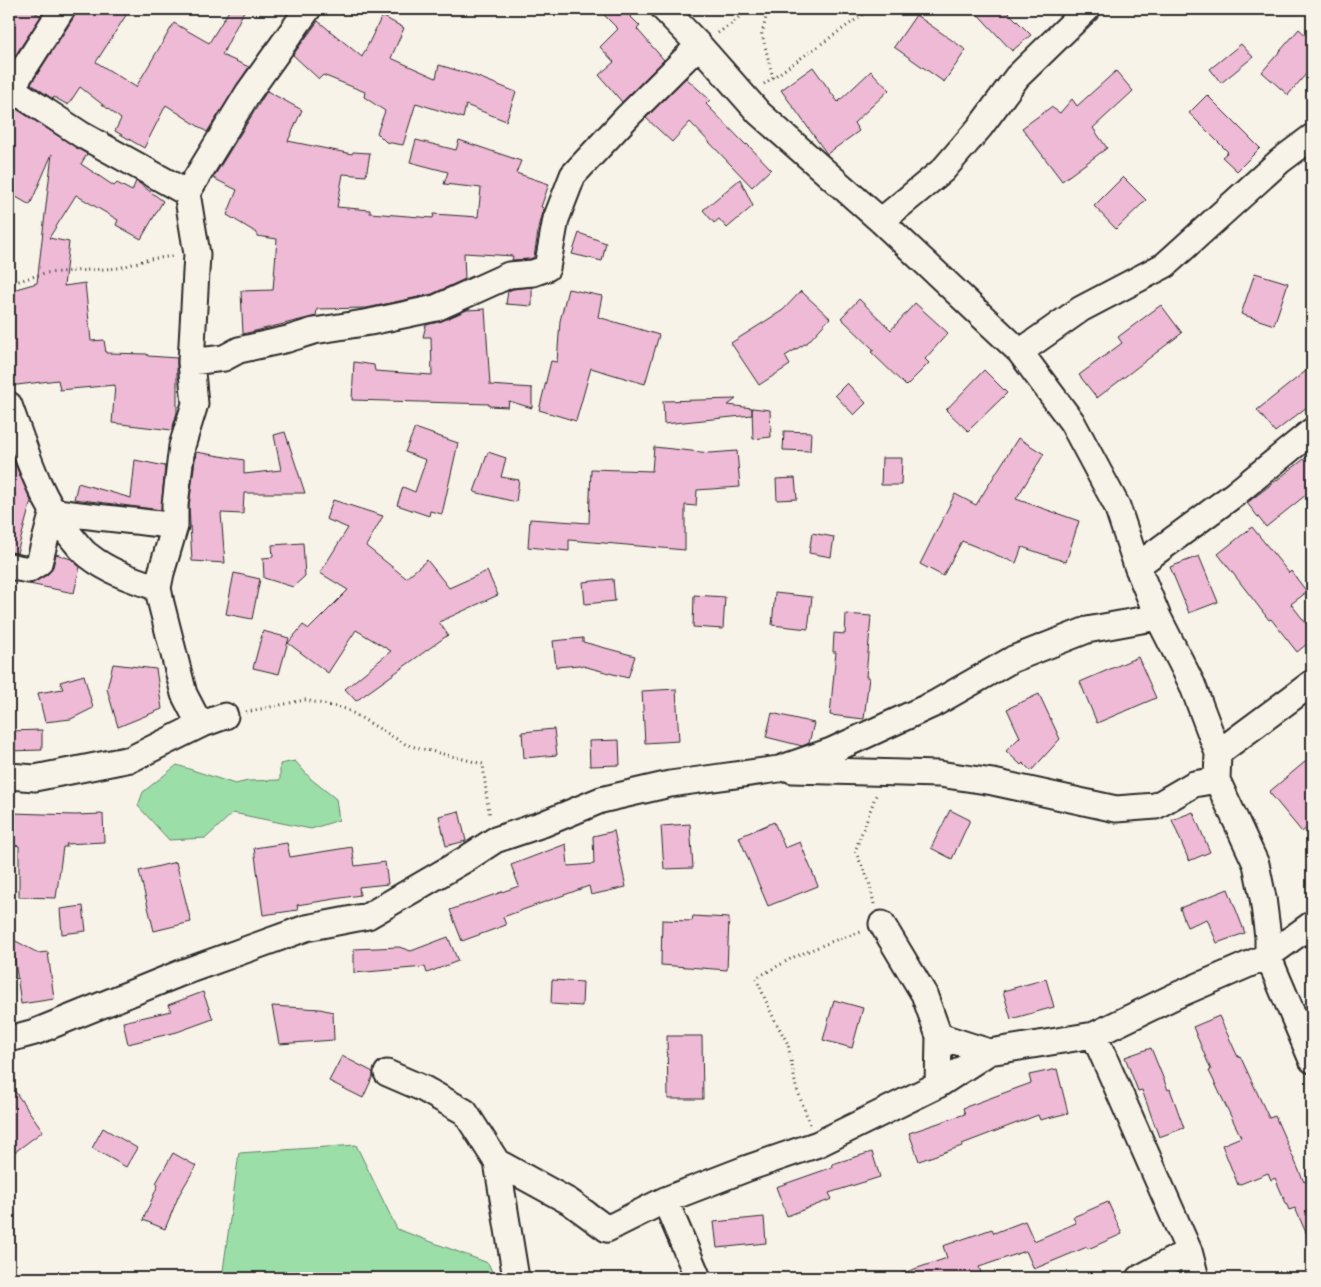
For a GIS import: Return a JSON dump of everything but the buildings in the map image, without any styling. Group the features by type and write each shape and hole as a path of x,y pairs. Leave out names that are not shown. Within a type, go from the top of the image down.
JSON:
{"street":[{"path":"62,9 10,88 82,135 187,193"},
{"path":"200,725 184,694 158,588 175,526 175,505 182,446 195,404 191,362 197,254 187,193 248,93 308,9"},
{"path":"664,9 705,42 744,96 759,113 881,221 1020,352 1072,422 1117,506 1137,566 1158,617 1192,684 1218,753 1217,780 1256,864 1263,898 1268,937 1268,956 1312,1060"},
{"path":"881,221 943,170 980,127 1017,77 1087,9"},
{"path":"191,362 224,358 239,350 314,331 370,322 436,308 509,275 533,273 546,268 556,219 573,174 628,116 705,42"},
{"path":"1020,352 1081,309 1165,265 1280,161 1312,137"},
{"path":"9,406 37,483 63,527 88,556 122,576 158,588"},
{"path":"1137,566 1235,494 1312,431"},
{"path":"53,511 175,526"},
{"path":"9,566 28,570 39,563 53,511"},
{"path":"779,769 831,751 934,704 1013,659 1087,630 1158,617"},
{"path":"1218,753 1312,683"},
{"path":"9,776 35,778 131,759 200,725 225,716"},
{"path":"9,1039 34,1032 180,973 306,928 368,916 466,859 494,840 543,824 601,800 670,784 779,769 939,774 993,782 1116,810 1156,806 1194,784 1217,780"},
{"path":"882,924 924,994 939,1036 938,1085"},
{"path":"497,1162 570,1202 607,1229 665,1200 748,1168 818,1144 938,1085 989,1052 1094,1035 1175,996 1268,956 1312,924"},
{"path":"1094,1035 1189,1251 1196,1278"},
{"path":"939,1036 989,1052"},
{"path":"387,1073 424,1089 465,1112 497,1162 516,1278"},
{"path":"665,1200 698,1278"},
{"path":"1140,1278 1189,1251"}],"path":[{"path":"705,42 734,22 747,9"},
{"path":"768,9 762,34 773,78"},
{"path":"744,96 773,78 871,9"},
{"path":"9,284 46,273 119,268 149,259 197,254"},
{"path":"225,716 305,700 346,709 406,746 484,764 486,800 494,840"},
{"path":"818,1144 796,1087 788,1044 773,1017 756,978 794,957 882,924 874,904 869,881 855,851 885,772"}],"green space":[{"path":"295,761 311,779 336,799 339,820 311,829 233,813 206,838 169,840 138,806 143,792 177,765 235,784 248,781 280,780 280,764"},
{"path":"356,1145 397,1229 488,1263 495,1278 222,1278 239,1153"}]}
